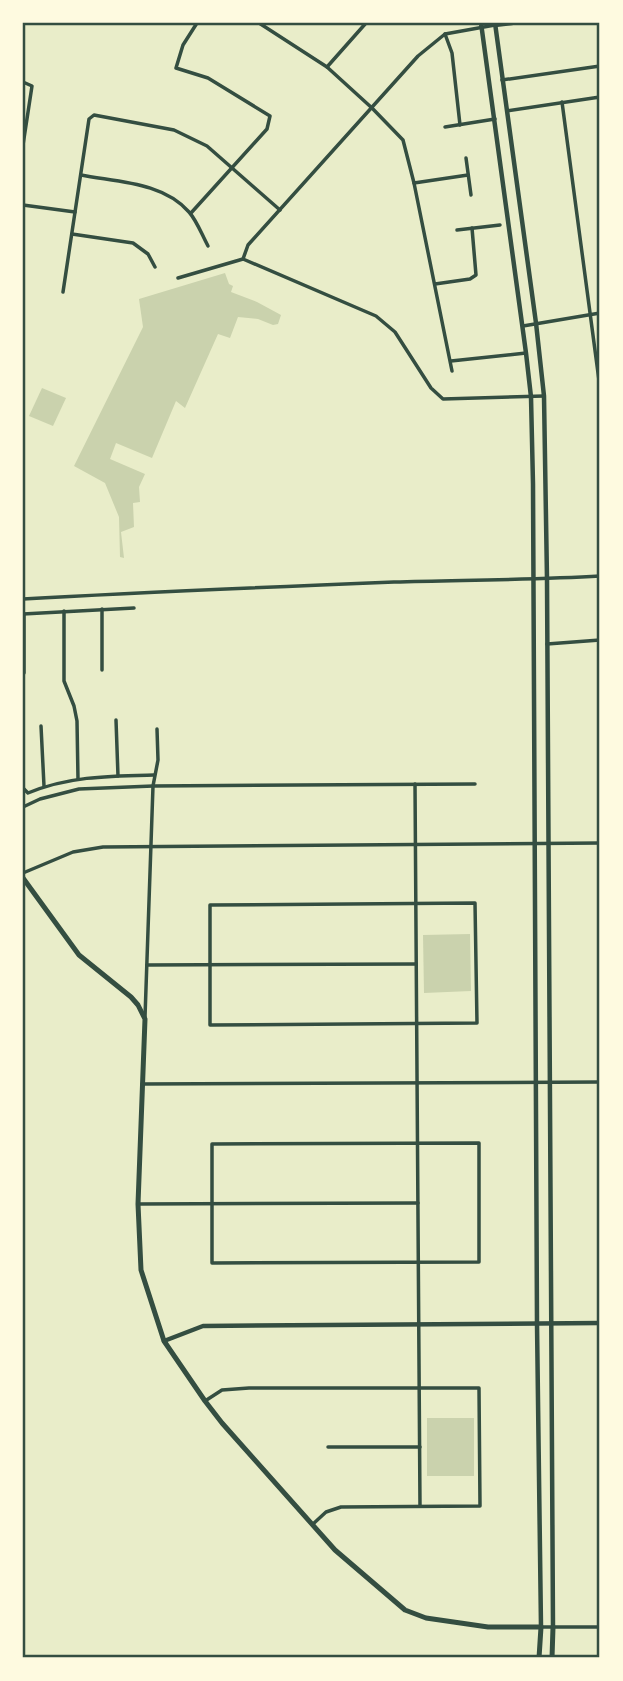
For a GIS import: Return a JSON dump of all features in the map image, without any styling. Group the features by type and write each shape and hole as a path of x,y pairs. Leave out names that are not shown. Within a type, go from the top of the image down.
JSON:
{"main road":[{"path":"23,876 79,955 131,997 145,1019 138,1204 141,1270 164,1341 222,1423 311,1525 335,1550 405,1610 426,1618 488,1628 541,1627 539,1658"},
{"path":"552,1658 553,1628"}],"street":[{"path":"191,213 267,129 270,116 208,78 176,68 183,45 197,23"},
{"path":"259,23 327,67 403,140 452,371"},
{"path":"243,259 248,245 418,56 445,34 481,25 512,23"},
{"path":"327,67 362,24"},
{"path":"495,24 544,396 553,1628"},
{"path":"481,25 531,397 541,1627 600,1627"},
{"path":"445,34 452,53 460,125"},
{"path":"502,80 600,66"},
{"path":"23,82 32,86 23,143"},
{"path":"508,111 600,97"},
{"path":"562,102 600,388"},
{"path":"63,292 89,119 94,115 174,130 207,146 280,210"},
{"path":"445,127 495,119"},
{"path":"466,158 471,195"},
{"path":"81,175 155,189 175,199 191,213 208,246"},
{"path":"414,183 468,175"},
{"path":"23,205 75,212"},
{"path":"457,230 500,225"},
{"path":"435,284 470,279 476,275 472,228"},
{"path":"72,234 133,243 148,254 155,267"},
{"path":"178,278 243,259 376,316 395,332 431,388 443,399 544,396"},
{"path":"523,326 600,313"},
{"path":"451,361 526,353"},
{"path":"23,599 600,576"},
{"path":"24,673 24,614 134,608"},
{"path":"102,670 103,609"},
{"path":"64,611 64,681 77,721 78,779"},
{"path":"547,644 600,640"},
{"path":"116,720 118,776"},
{"path":"41,726 44,786"},
{"path":"145,1019 153,786 158,760 157,729"},
{"path":"23,788 28,793 44,786 90,776 154,775"},
{"path":"415,784 420,1506"},
{"path":"23,807 40,799 79,789 475,784"},
{"path":"23,876 73,852 103,847 600,843"},
{"path":"475,903 477,1023 210,1025 210,965 210,905 475,903"},
{"path":"146,965 416,964"},
{"path":"142,1084 600,1082"},
{"path":"417,1143 478,1143 479,1262 212,1263 212,1144 417,1143"},
{"path":"138,1204 418,1203"},
{"path":"164,1341 203,1326 600,1323"},
{"path":"205,1401 222,1390 479,1388 480,1506 341,1507 326,1512 311,1525"},
{"path":"328,1447 419,1447"}],"green space":[{"path":"225,273 229,284 233,286 231,292 281,315 278,324 238,317 230,338 218,334 185,408 176,401 152,458 116,443 110,459 145,474 139,487 140,502 133,503 134,527 121,532 124,558 120,557 119,517 105,483 74,466 143,327 139,299"},
{"path":"42,388 66,398 53,426 29,416"},
{"path":"470,934 471,991 424,993 423,935"},
{"path":"427,1418 474,1418 474,1476 427,1476"}]}
